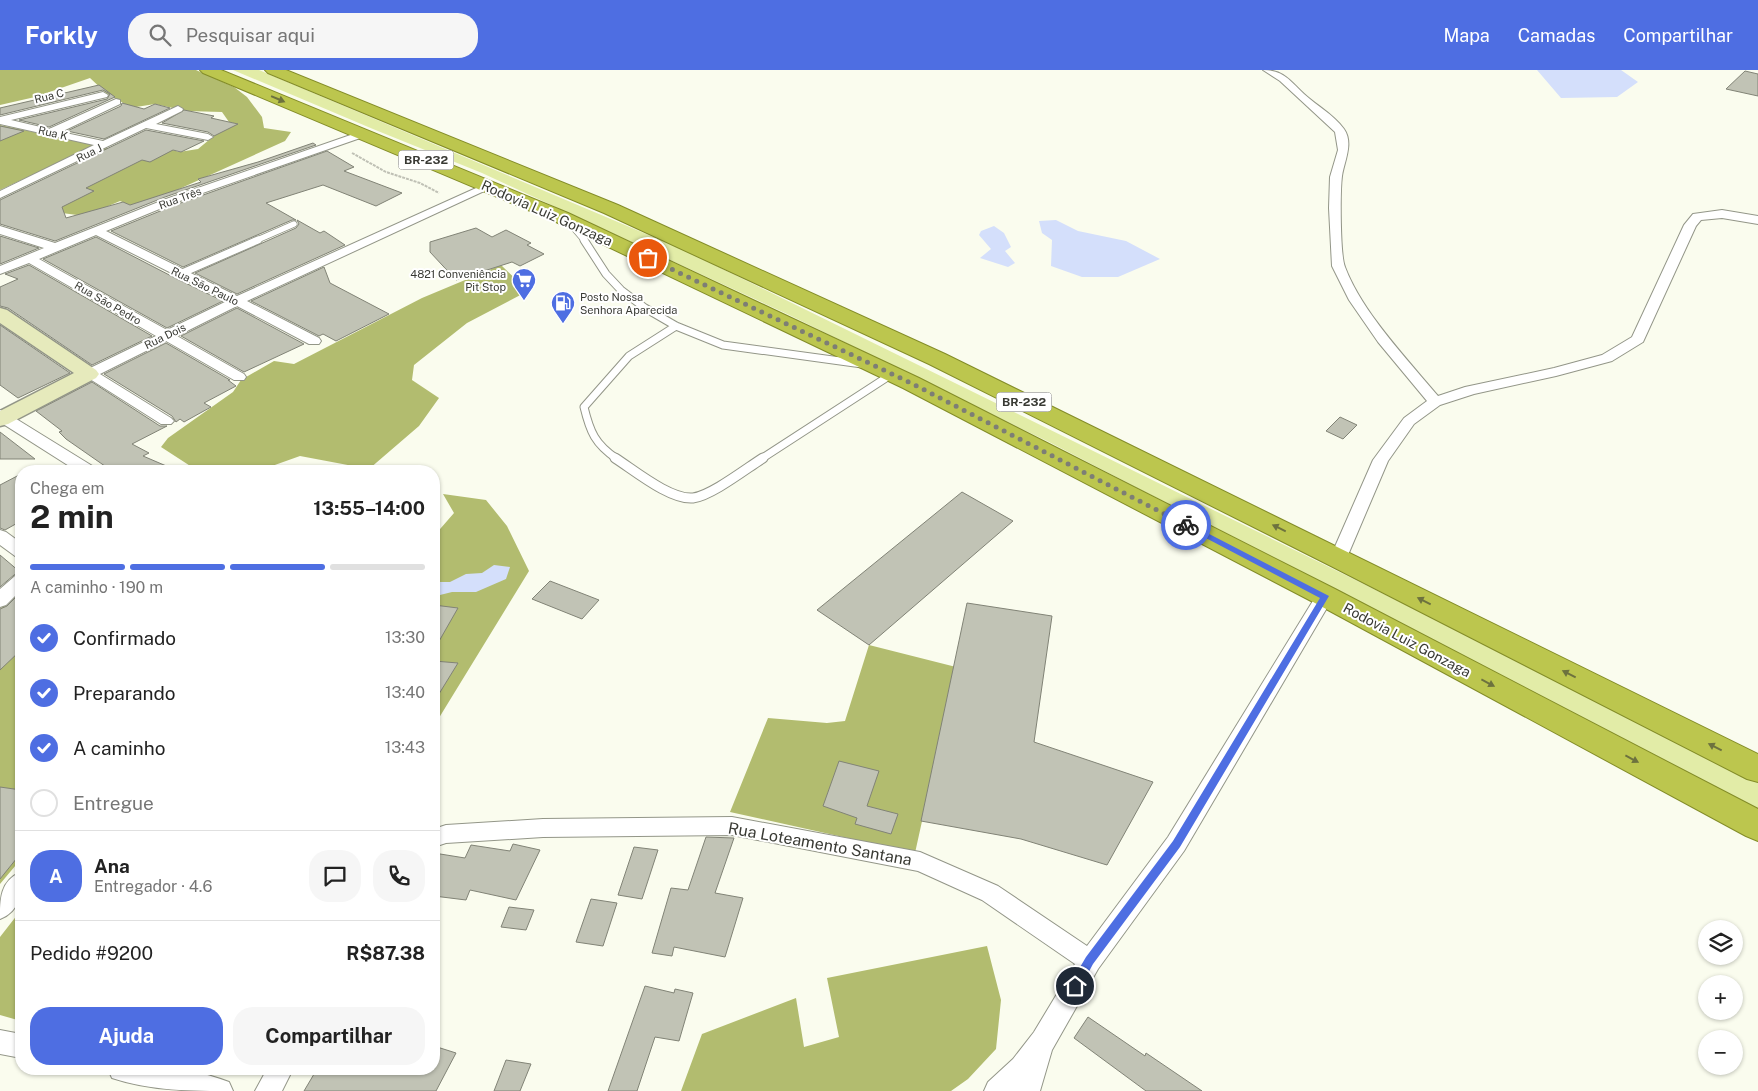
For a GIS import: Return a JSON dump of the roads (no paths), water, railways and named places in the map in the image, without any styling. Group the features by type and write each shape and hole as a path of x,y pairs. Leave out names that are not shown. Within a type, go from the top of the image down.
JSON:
{"highway":[{"name":"Rodovia Luiz Gonzaga","path":"208,70 561,217 882,370 1325,596 1758,826"},
{"name":"Rodovia Luiz Gonzaga","path":"273,70 629,218 937,359 1339,558 1758,769"}],"main road":[{"path":"0,314 89,374"},
{"name":"Rua Dois","path":"1,417 89,374"}],"street":[{"path":"1268,70 1283,79 1340,131 1343,150 1336,177 1335,208 1338,266 1356,300 1383,339 1435,402"},
{"name":"Rua C","path":"0,120 103,95"},
{"path":"51,132 116,102"},
{"name":"Rua J","path":"0,196 178,109"},
{"name":"Rua K","path":"0,120 106,144"},
{"path":"146,125 208,137"},
{"name":"Rua Três","path":"0,270 170,201 362,134"},
{"name":"Rua Dois","path":"89,374 237,301 331,257 458,202 489,186"},
{"path":"1339,558 1380,460 1409,421 1435,402 1470,390 1556,372 1607,358 1638,339 1690,225 1697,217 1722,214 1758,220"},
{"path":"0,230 55,247"},
{"name":"Rua São Paulo","path":"96,231 314,341"},
{"name":"Rua São Pedro","path":"29,258 239,377"},
{"path":"89,374 166,421"},
{"path":"1,417 78,465"},
{"path":"0,536 15,547"},
{"path":"0,600 15,586"},
{"path":"997,1091 1022,1068 1043,1041 1090,961 1176,844 1325,596"},
{"name":"Rua Loteamento Santana","path":"440,836 446,834 543,828 732,826 920,862 990,893 1090,961"},
{"path":"0,909 15,890"},
{"path":"1027,1091 1043,1041"},
{"path":"0,1042 15,1045"},
{"path":"148,1075 220,1091"},
{"path":"268,1091 277,1075"}],"lane":[{"path":"561,217 580,233 606,274 621,290 644,308 676,326 723,345 882,370"},
{"path":"180,274 294,224"},
{"path":"676,326 629,356 584,407 589,429 602,449 672,494 693,498 714,490 882,370"}],"water":[{"path":"1537,70 1621,70 1638,82 1617,97 1561,98"},
{"path":"1056,220 1078,231 1126,241 1160,259 1118,277 1082,277 1051,266 1052,240 1042,233 1039,221"},
{"path":"994,226 1004,233 1011,247 1005,251 1015,263 1008,267 980,258 991,249 979,235 981,231"},
{"path":"494,565 510,567 506,579 476,592 452,592 440,595 440,582 450,582 466,574 482,573"}],"place":[{"name":"4821 Conveniência Pit Stop","path":"524,301"},
{"name":"Posto Nossa Senhora Aparecida","path":"563,324"}]}
